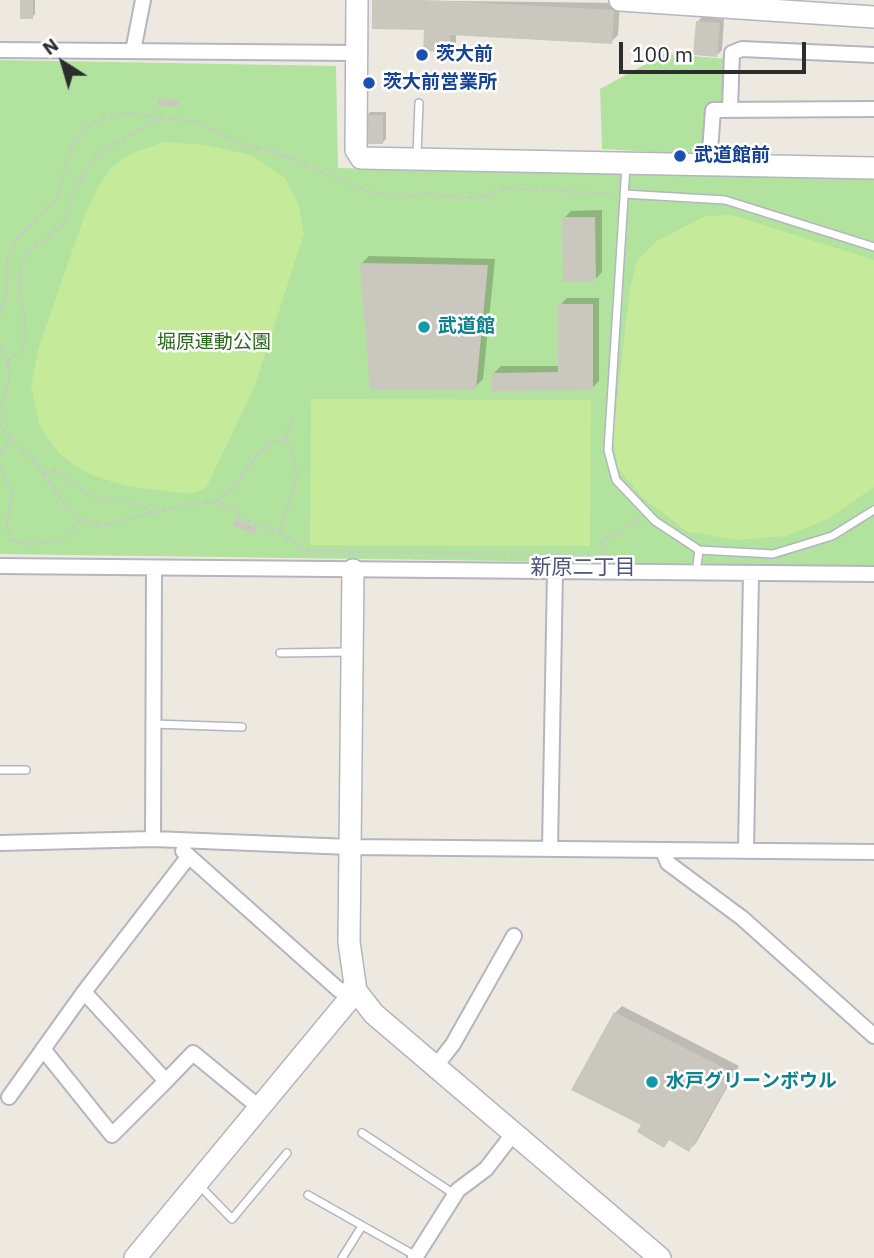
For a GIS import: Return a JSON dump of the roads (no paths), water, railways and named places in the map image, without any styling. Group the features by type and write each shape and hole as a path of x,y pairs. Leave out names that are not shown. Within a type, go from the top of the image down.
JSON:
{"street":[{"path":"134,51 143,0"},
{"path":"357,0 358,155 364,158 874,168"},
{"path":"620,0 874,17"},
{"path":"730,108 732,53 742,49 874,55"},
{"path":"0,50 357,53"},
{"path":"709,165 713,110 874,109"},
{"path":"0,566 874,575"},
{"path":"153,839 154,568"},
{"path":"353,570 349,942 356,991 373,1014 660,1258"},
{"path":"550,848 555,572"},
{"path":"746,850 751,574"},
{"path":"0,843 153,839 350,848 874,852"},
{"path":"172,840 339,990 356,991"},
{"path":"663,851 668,863 742,918 874,1036"},
{"path":"9,1097 84,992 188,856"},
{"path":"435,1067 453,1044 514,936"},
{"path":"135,1258 356,991"},
{"path":"84,992 166,1081"},
{"path":"43,1049 112,1135 193,1053 260,1108"},
{"path":"416,1257 455,1195 486,1169 513,1134"}],"lane":[{"path":"416,159 419,103"},
{"path":"626,162 608,450 617,480 655,521 699,550 773,554 832,536 874,510"},
{"path":"624,194 725,200 874,247"},
{"path":"696,573 699,550"},
{"path":"281,653 353,652"},
{"path":"153,724 242,727"},
{"path":"0,770 26,770"},
{"path":"362,1133 455,1195"},
{"path":"198,1183 232,1219 287,1153"},
{"path":"308,1195 416,1257"},
{"path":"342,1258 362,1226"}],"place":[{"name":"茨大前","path":"422,55"},
{"name":"茨大前営業所","path":"369,83"},
{"name":"武道館前","path":"680,156"},
{"name":"武道館","path":"424,327"},
{"name":"水戸グリーンボウル","path":"652,1082"}],"district":[{"name":"新原二丁目","path":"583,568"}],"park label":[{"name":"堀原運動公園","path":"214,343"}]}
